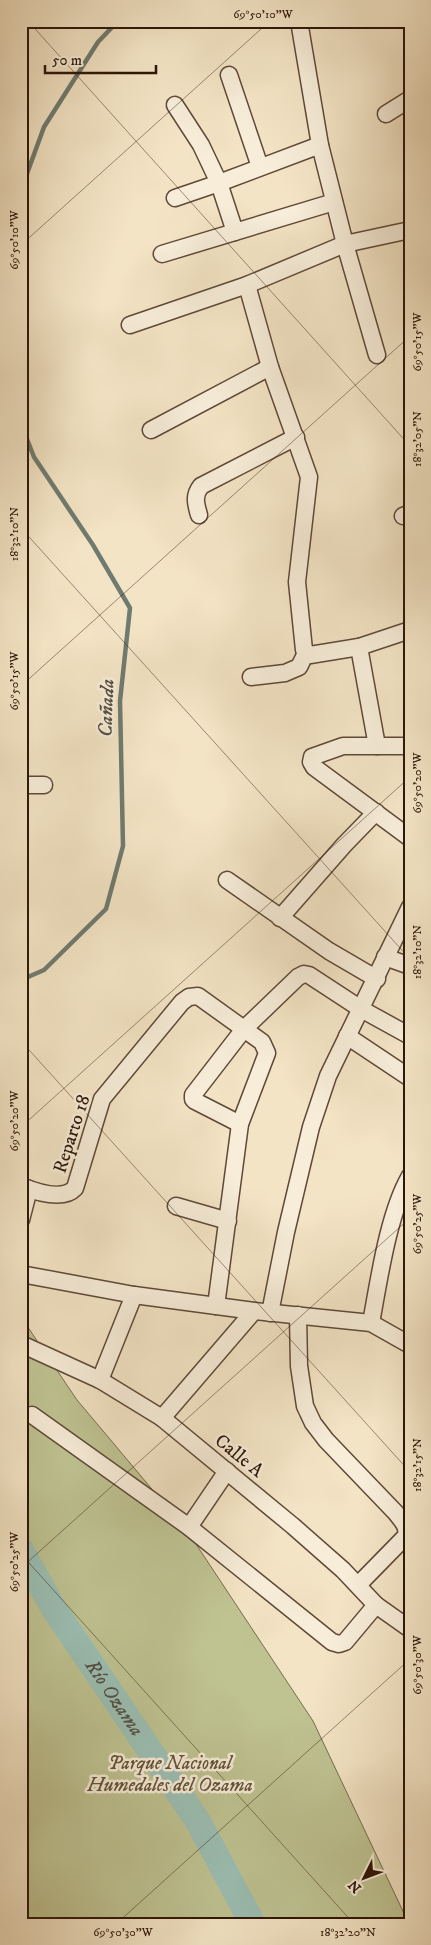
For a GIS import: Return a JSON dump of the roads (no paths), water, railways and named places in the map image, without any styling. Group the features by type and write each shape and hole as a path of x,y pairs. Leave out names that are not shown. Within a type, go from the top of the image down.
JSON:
{"street":[{"path":"299,21 320,145 345,244 377,355"},
{"path":"229,75 260,167"},
{"path":"386,114 410,99"},
{"path":"175,105 201,145 219,183 235,232"},
{"path":"175,198 320,145"},
{"path":"162,254 334,202"},
{"path":"130,326 246,285 345,244 410,230"},
{"path":"246,285 270,368 309,477 297,582 306,654 299,667 285,673 251,677"},
{"path":"151,430 270,368"},
{"path":"199,515 195,498 196,492 201,486 296,437"},
{"path":"306,654 359,648 410,630"},
{"path":"359,648 377,746"},
{"path":"410,746 342,746 312,757 311,762 314,767 410,838"},
{"path":"21,785 44,785"},
{"path":"280,918 376,812"},
{"path":"227,880 329,951 376,979"},
{"path":"162,1418 262,1312 286,1232 311,1127 328,1076 410,907"},
{"path":"385,957 410,966"},
{"path":"240,1124 195,1102 192,1095 244,1029 298,977 304,974 309,975 361,1009 410,1036"},
{"name":"Reparto 18","path":"25,1187 63,1195 70,1193 75,1188 102,1099 188,997 198,996 244,1029"},
{"path":"216,1306 240,1124 267,1053 262,1042 244,1029"},
{"path":"347,1036 410,1078"},
{"path":"371,1323 384,1254 397,1207 409,1181"},
{"path":"21,1220 25,1187"},
{"path":"176,1206 228,1221"},
{"path":"21,1274 134,1295 262,1312 371,1323 410,1345"},
{"path":"100,1380 134,1295"},
{"path":"298,1316 301,1382 305,1406 313,1423 326,1440 396,1513 405,1524 407,1530 406,1536 358,1585"},
{"name":"Calle A","path":"21,1344 100,1380 162,1418 293,1526 358,1585 376,1605 410,1629"},
{"path":"32,1415 189,1527 332,1642 339,1644 345,1642 376,1605"},
{"path":"189,1527 227,1471"}],"waterway":[{"name":"Cañada","path":"21,190 44,127 98,42 118,21"},
{"name":"Cañada","path":"21,424 34,457 93,545 130,608 120,701 123,846 106,909 44,970 21,980"},
{"name":"Río Ozama","path":"21,1550 54,1609 197,1820 253,1924"}],"park label":[{"name":"Parque Nacional Humedales del Ozama","path":"170,1774"}]}
